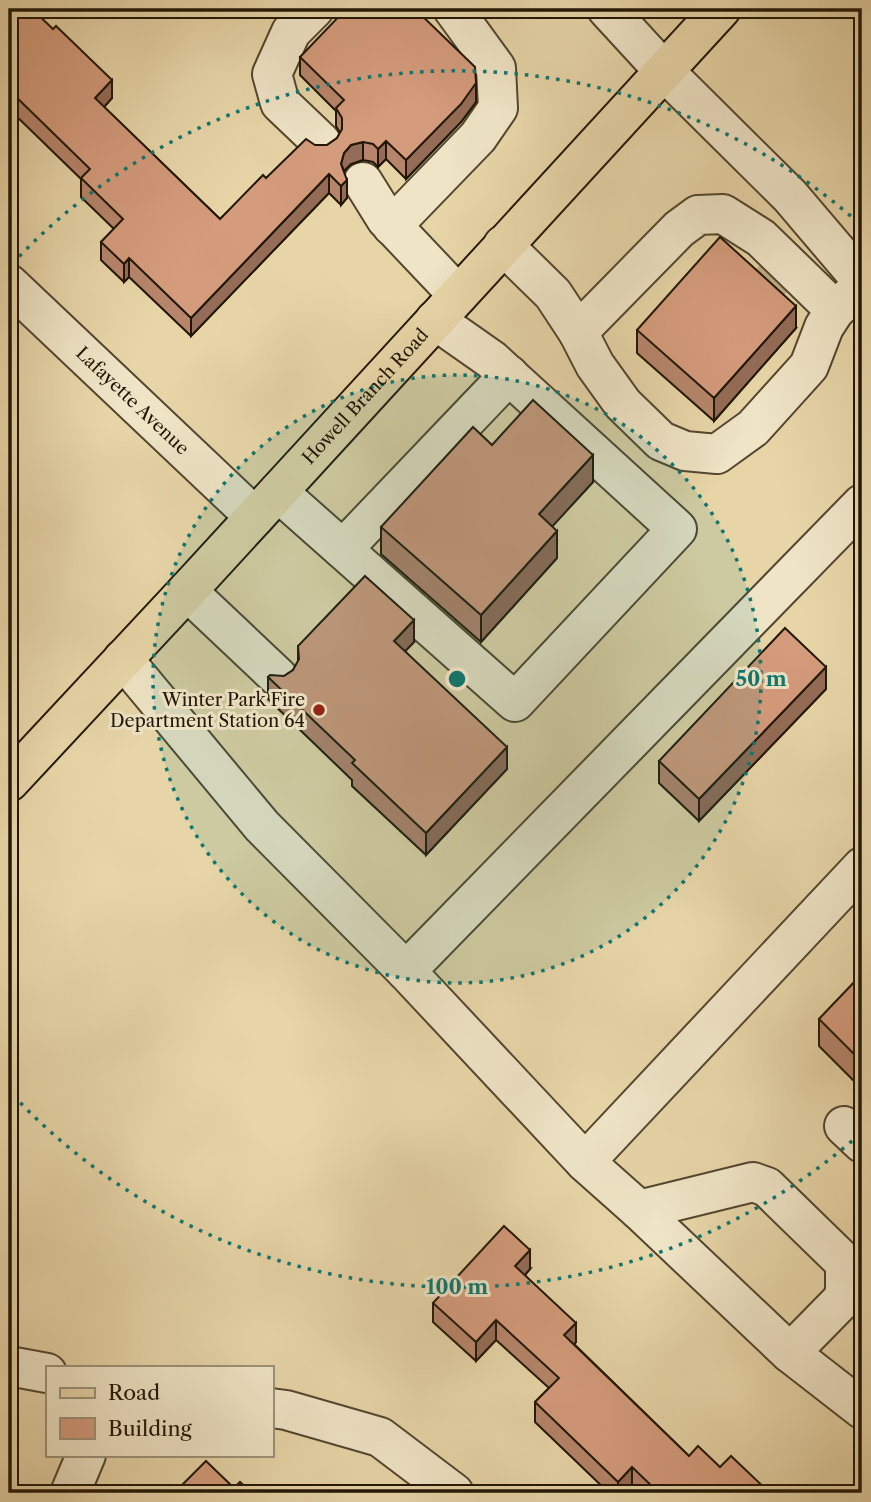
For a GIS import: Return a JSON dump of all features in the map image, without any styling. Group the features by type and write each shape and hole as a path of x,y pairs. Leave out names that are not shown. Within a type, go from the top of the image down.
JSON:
{"main road":[{"name":"Howell Branch Road","path":"9,782 722,9"}],"street":[{"path":"314,9 291,32 272,74 279,103 321,142"},
{"path":"392,226 478,137 498,108 496,68 453,9"},
{"path":"503,245 553,294 578,332 595,365 623,404 661,442 685,451 717,454 753,428 809,366 858,276 790,196 664,71 607,9"},
{"path":"342,549 509,375 492,360 447,307 363,182"},
{"path":"578,332 679,229 698,215 723,214 761,238 846,302"},
{"path":"740,224 756,269"},
{"name":"Lafayette Avenue","path":"9,284 266,504 342,549 515,702 677,529 509,375"},
{"path":"786,301 846,302"},
{"path":"406,971 862,504"},
{"path":"187,591 278,677"},
{"path":"123,659 262,826 406,971 585,1162 790,1353 862,1409"},
{"path":"585,1162 862,867"},
{"path":"639,1210 753,1182 767,1187 845,1263 845,1293 841,1301 790,1353"},
{"path":"9,1366 46,1373"},
{"path":"273,1409 380,1437 454,1493"},
{"path":"70,1493 86,1456"}],"building":[{"path":"9,9 32,9 53,29 56,26 112,80 95,98 220,219 263,175 266,178 306,139 315,145 327,145 337,138 342,129 342,118 336,108 344,100 300,57 346,9 415,9 475,67 476,83 461,104 406,160 386,141 378,149 373,144 363,142 351,145 344,153 341,164 347,180 341,186 329,174 191,318 129,258 124,264 101,242 123,219 81,178 90,169 9,90"},
{"path":"720,237 796,306 714,398 637,330"},
{"path":"533,400 593,455 539,514 557,531 481,615 381,527 473,427 492,445"},
{"path":"365,576 414,620 394,641 507,747 426,833 352,763 355,760 268,677 284,676 293,670 299,659 298,646"},
{"path":"785,628 826,667 699,799 659,761"},
{"path":"862,974 862,1062 819,1019"},
{"path":"504,1226 530,1250 515,1266 576,1323 564,1335 689,1456 698,1446 720,1467 731,1456 770,1493 659,1493 632,1467 618,1482 535,1402 559,1378 496,1320 476,1342 433,1303"},
{"path":"206,1461 234,1488 240,1482 252,1493 174,1493"}],"tunnel":[{"path":"756,269 786,301"}],"place":[{"name":"Winter Park Fire Department Station 64","path":"319,710"}]}
